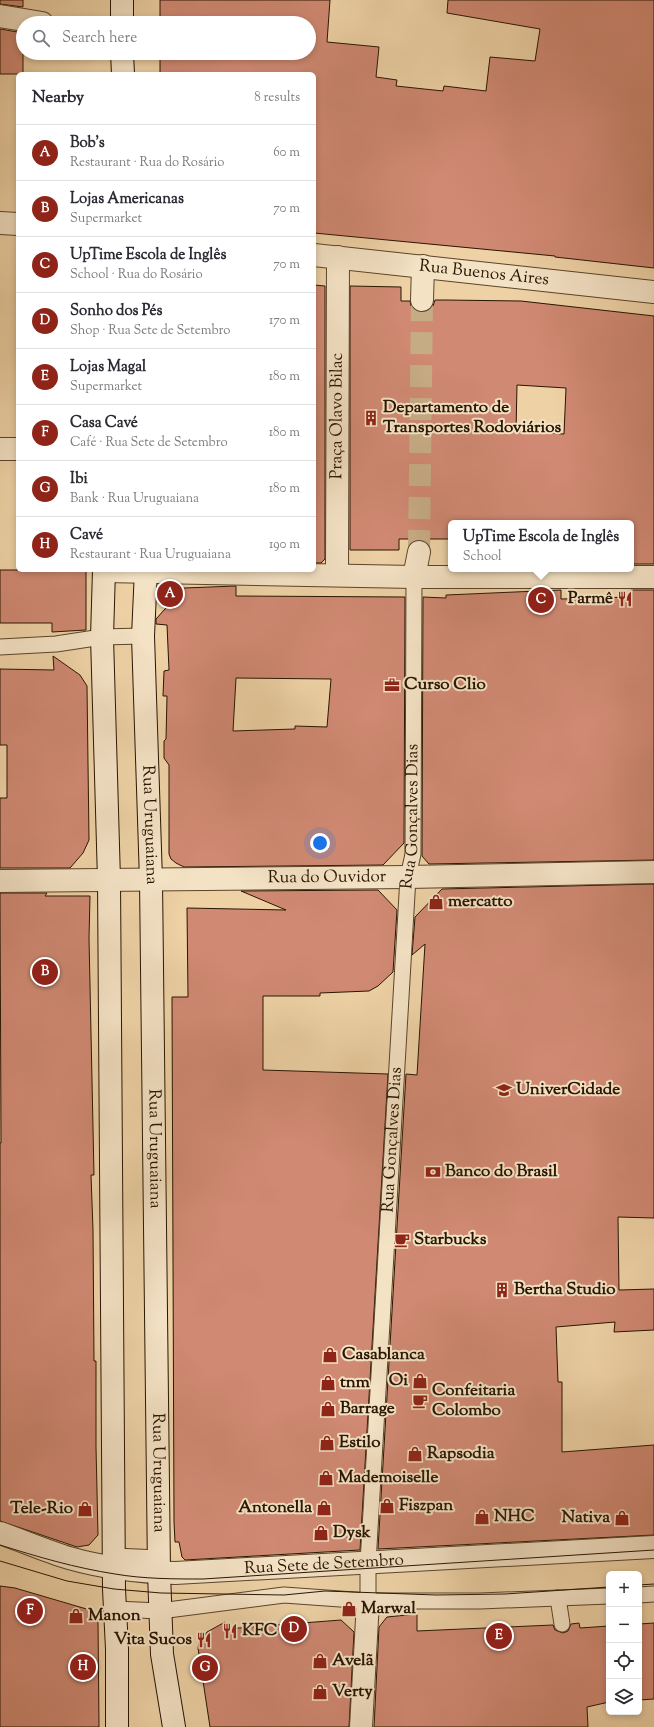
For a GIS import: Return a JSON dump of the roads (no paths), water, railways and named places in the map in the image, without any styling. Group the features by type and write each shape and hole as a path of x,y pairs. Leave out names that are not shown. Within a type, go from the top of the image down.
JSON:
{"street":[{"path":"122,0 122,16"},
{"path":"0,16 16,19"},
{"path":"122,60 123,72"},
{"path":"0,222 16,224"},
{"name":"Rua Buenos Aires","path":"316,255 654,292"},
{"name":"Praça Olavo Bilac","path":"337,574 338,257"},
{"path":"422,300 423,266"},
{"path":"0,449 16,449"},
{"path":"414,577 419,552"},
{"path":"104,572 102,637 110,880 117,1727"},
{"name":"Rua Uruguaiana","path":"146,572 143,636 151,880 160,1611 162,1654 174,1727"},
{"path":"242,572 414,577 654,577"},
{"name":"Rua do Ouvidor","path":"0,881 408,877 654,872"},
{"name":"Rua Sete de Setembro","path":"0,1533 69,1558 159,1565 176,1573 654,1547"},
{"name":"Rua Gonçalves Dias","path":"361,1727 368,1601"}],"lane":[{"name":"Rua Gonçalves Dias","path":"368,1601 368,1563 408,877 413,854 414,577"},
{"path":"0,647 56,644 102,637 143,636"},
{"path":"642,1595 654,1594"},
{"name":"Rua Sete de Setembro","path":"115,1609 160,1611 284,1595 368,1601 480,1601 606,1596"},
{"path":"558,1598 562,1624"}],"tunnel":[{"path":"419,552 422,300"}],"tram line":[{"path":"0,1545 57,1562 100,1572 137,1577 181,1579 203,1579 654,1550"},
{"path":"0,1561 67,1581 114,1589 161,1593 284,1595 325,1591 436,1595 505,1594 606,1587"},
{"path":"642,1585 654,1584"}],"place":[{"name":"Departamento de Transportes Rodoviários","path":"371,418"},
{"name":"Bob's","path":"170,594"},
{"name":"Parmê","path":"625,599"},
{"name":"UpTime Escola de Inglês","path":"541,600"},
{"name":"Curso Clio","path":"392,685"},
{"name":"mercatto","path":"436,902"},
{"name":"Lojas Americanas","path":"45,972"},
{"name":"UniverCidade","path":"504,1090"},
{"name":"Banco do Brasil","path":"433,1172"},
{"name":"Starbucks","path":"402,1240"},
{"name":"Bertha Studio","path":"502,1290"},
{"name":"Casablanca","path":"330,1355"},
{"name":"Oi","path":"420,1381"},
{"name":"tnm","path":"328,1383"},
{"name":"Confeitaria Colombo","path":"420,1401"},
{"name":"Barrage","path":"328,1409"},
{"name":"Estilo","path":"327,1443"},
{"name":"Rapsodia","path":"415,1454"},
{"name":"Mademoiselle","path":"326,1478"},
{"name":"Fiszpan","path":"387,1506"},
{"name":"Antonella","path":"324,1508"},
{"name":"Tele-Rio","path":"85,1509"},
{"name":"NHC","path":"482,1517"},
{"name":"Nativa","path":"622,1518"},
{"name":"Dysk","path":"321,1533"},
{"name":"Marwal","path":"349,1609"},
{"name":"Casa Cavé","path":"30,1611"},
{"name":"Manon","path":"76,1616"},
{"name":"Sonho dos Pés","path":"294,1629"},
{"name":"KFC","path":"230,1631"},
{"name":"Lojas Magal","path":"499,1636"},
{"name":"Vita Sucos","path":"204,1640"},
{"name":"Avelã","path":"320,1661"},
{"name":"Cavé","path":"83,1667"},
{"name":"Ibi","path":"205,1668"},
{"name":"Verty","path":"320,1692"}]}
